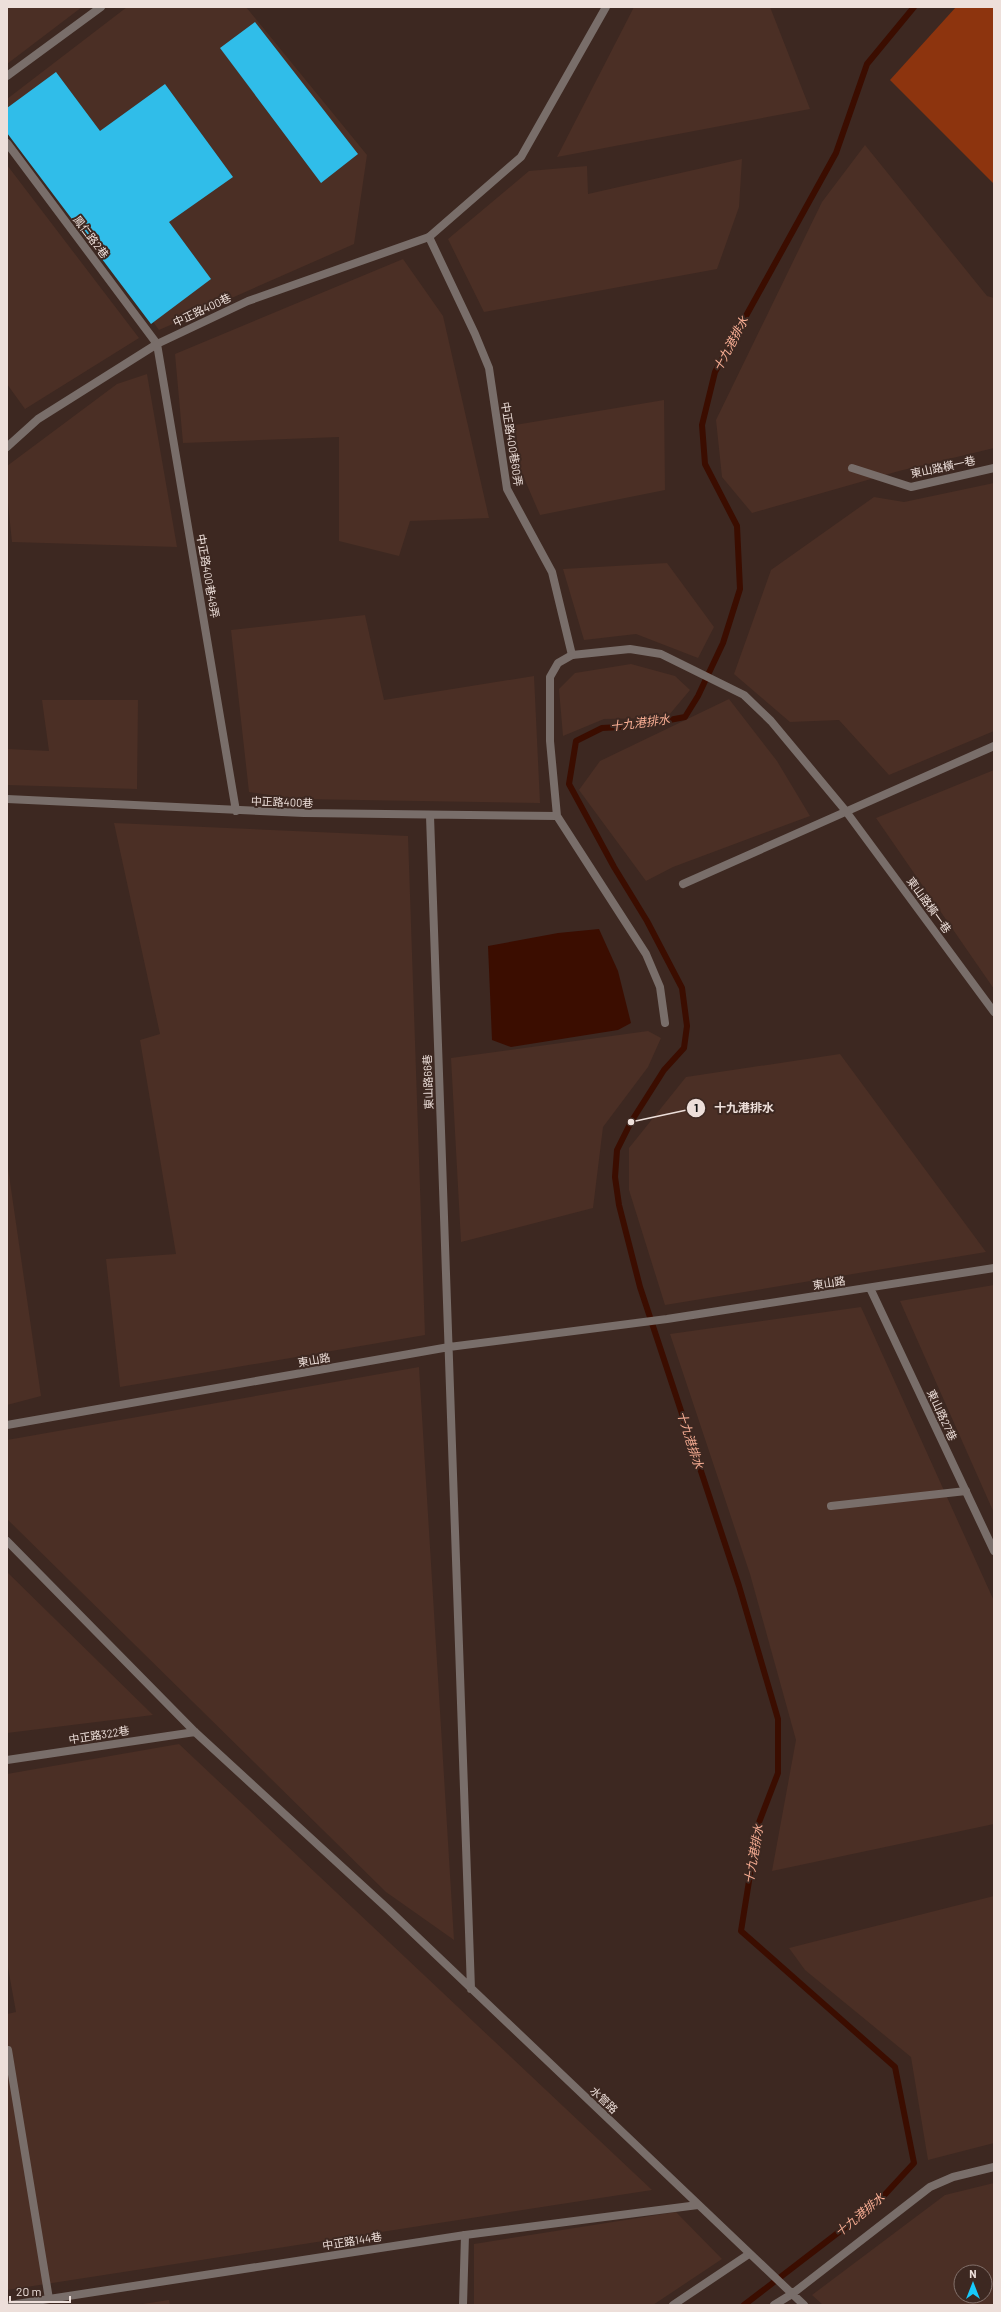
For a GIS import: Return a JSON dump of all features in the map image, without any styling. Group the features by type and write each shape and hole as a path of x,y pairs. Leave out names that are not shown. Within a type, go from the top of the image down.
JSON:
{"street":[{"path":"7,76 101,7"},
{"path":"429,237 521,157 606,7"},
{"name":"鳳仁路2巷","path":"7,143 157,344"},
{"name":"中正路400巷","path":"7,447 38,419 157,344 248,301 429,237"},
{"name":"中正路400巷60弄","path":"429,237 475,334 489,368 507,489 552,572 572,655"},
{"name":"中正路400巷48弄","path":"157,344 236,811"},
{"name":"東山路橫一巷","path":"852,468 911,487 994,468"},
{"name":"東山路橫一巷","path":"572,655 630,649 661,654 744,695 771,721 845,810 994,1012"},
{"path":"572,655 558,663 550,677 550,741 557,816 646,954 660,987 665,1023"},
{"path":"683,884 845,810 994,746"},
{"name":"中正路400巷","path":"7,798 236,811 430,816 557,816"},
{"name":"東山路66巷","path":"430,816 471,1989"},
{"name":"東山路","path":"7,1425 449,1347 668,1319 994,1268"},
{"name":"東山路27巷","path":"870,1288 994,1551"},
{"path":"831,1506 966,1491"},
{"name":"水管路","path":"7,1541 195,1732 389,1910 804,2305"},
{"name":"中正路322巷","path":"7,1760 195,1732"},
{"path":"8,2050 49,2299"},
{"path":"774,2305 792,2294 925,2189 953,2177 994,2167"},
{"name":"中正路144巷","path":"10,2305 465,2235 698,2205"},
{"path":"463,2305 465,2235"},
{"path":"673,2305 749,2254"}],"shaded area":[{"path":"7,7 82,7 7,64"},
{"path":"127,7 246,7 367,155 354,244 159,330 7,122 7,99"},
{"path":"634,7 770,7 810,109 557,157"},
{"path":"956,7 994,7 994,184 890,80"},
{"path":"865,145 987,296 994,298 994,448 899,471 752,513 722,477 716,420 822,202"},
{"path":"742,159 739,207 717,269 484,312 448,239 529,171 587,166 588,194"},
{"path":"7,165 139,338 25,409 7,384"},
{"path":"403,259 443,316 489,518 410,521 399,556 339,541 339,437 183,443 175,354"},
{"path":"147,374 177,547 12,542 7,494 7,466 117,384"},
{"path":"664,400 665,490 540,515 521,471 515,425"},
{"path":"994,483 994,731 889,775 839,720 790,722 734,674 771,570 874,497 904,502"},
{"path":"667,563 714,627 698,658 636,634 584,640 563,569"},
{"path":"365,615 384,700 534,676 540,803 300,799 249,792 231,630"},
{"path":"631,664 675,676 690,690 669,715 652,718 604,719 563,736 559,689 575,673"},
{"path":"729,699 777,761 810,816 673,867 646,881 579,790 600,761"},
{"path":"42,700 138,700 137,789 7,785 7,749 49,751"},
{"path":"994,770 994,989 876,818"},
{"path":"114,823 408,836 425,1335 120,1387 106,1259 176,1254 140,1040 160,1034"},
{"path":"599,929 618,971 631,1023 618,1030 511,1047 492,1040 488,946 558,933"},
{"path":"648,1031 661,1038 648,1067 603,1127 593,1208 461,1242 451,1058"},
{"path":"840,1054 986,1252 665,1305 629,1190 629,1148 686,1077"},
{"path":"7,1161 41,1396 7,1405"},
{"path":"994,1285 994,1513 900,1301"},
{"path":"861,1307 994,1601 994,1824 772,1871 796,1740 750,1574 670,1334"},
{"path":"419,1367 454,1940 386,1892 7,1519 7,1440"},
{"path":"7,1572 153,1715 7,1733"},
{"path":"179,1744 652,2190 7,2290 7,2014 16,2012 7,1962 7,1774"},
{"path":"994,1896 994,2143 928,2160 911,2057 805,1970 789,1948"},
{"path":"994,2183 994,2305 823,2305 812,2295 945,2195"},
{"path":"676,2212 722,2259 653,2305 474,2305 474,2244"},
{"path":"169,2300 170,2305 136,2305"}],"building":[{"path":"255,22 358,154 321,183 220,48"},
{"path":"56,72 100,131 165,84 233,177 169,222 211,279 151,324 7,133 7,108"}],"waterway":[{"name":"十九港排水","path":"744,2305 878,2202 914,2163 895,2067 741,1931 758,1825 778,1773 778,1719 739,1586 640,1287 619,1205 615,1177 617,1150 631,1122 664,1070 684,1048 687,1026 682,988 647,921 614,867 569,784 576,741 602,728 638,726 685,717 698,696 723,643 740,589 737,526 705,464 702,425 715,372 836,153 867,64 914,7"}],"place":[{"name":"十九港排水","path":"631,1122"}]}
